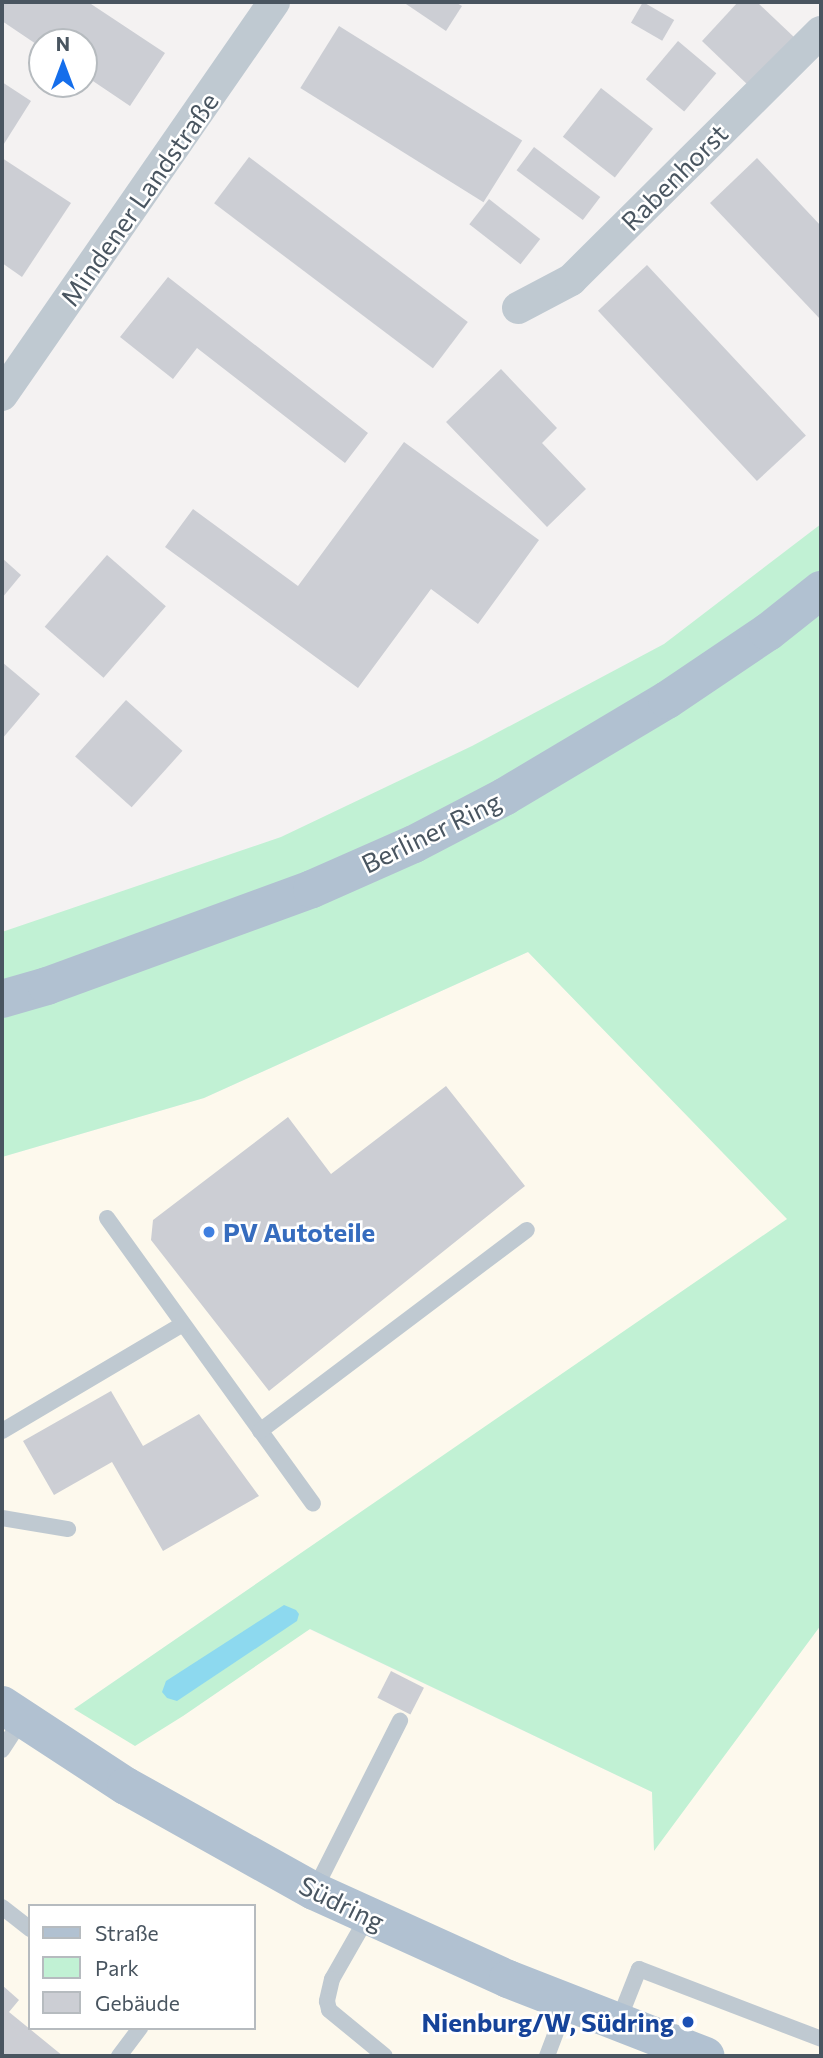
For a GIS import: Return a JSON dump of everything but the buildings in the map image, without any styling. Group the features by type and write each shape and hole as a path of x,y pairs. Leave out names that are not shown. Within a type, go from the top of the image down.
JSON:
{"main road":[{"name":"Berliner Ring","path":"2,999 47,986 312,889 414,844 504,797 667,700 768,632 821,590"},
{"name":"Südring","path":"8,1725 138,1793 314,1891 567,2003 706,2056"}],"street":[{"name":"Mindener Landstraße","path":"2,395 274,2"},
{"name":"Rabenhorst","path":"518,308 571,280 821,32"}],"lane":[{"path":"107,1218 313,1504"},
{"path":"260,1432 527,1230"},
{"path":"2,1431 183,1324"},
{"path":"2,1518 68,1529"},
{"path":"314,1891 400,1721"},
{"path":"2,1907 28,1927"},
{"path":"368,1916 332,1979 327,2001 329,2010 385,2056"},
{"path":"618,2022 639,1969 821,2039"},
{"path":"547,2056 567,2003"},
{"path":"119,2056 138,2030"}],"shaded area":[{"path":"528,952 788,1219 74,1709 183,1716 309,1629 652,1792 654,1850 821,1625 821,2056 2,2056 2,1157 204,1098"}],"green space":[{"path":"821,524 821,1625 654,1851 652,1792 310,1629 135,1746 74,1709 787,1219 528,952 204,1098 2,1157 2,932 281,837 472,746 664,644"}],"water":[{"path":"284,1605 296,1610 299,1614 297,1621 177,1701 167,1698 162,1692 166,1681"}],"place":[{"name":"PV Autoteile","path":"209,1232"},
{"name":"Nienburg/W, Südring","path":"688,2022"}]}
